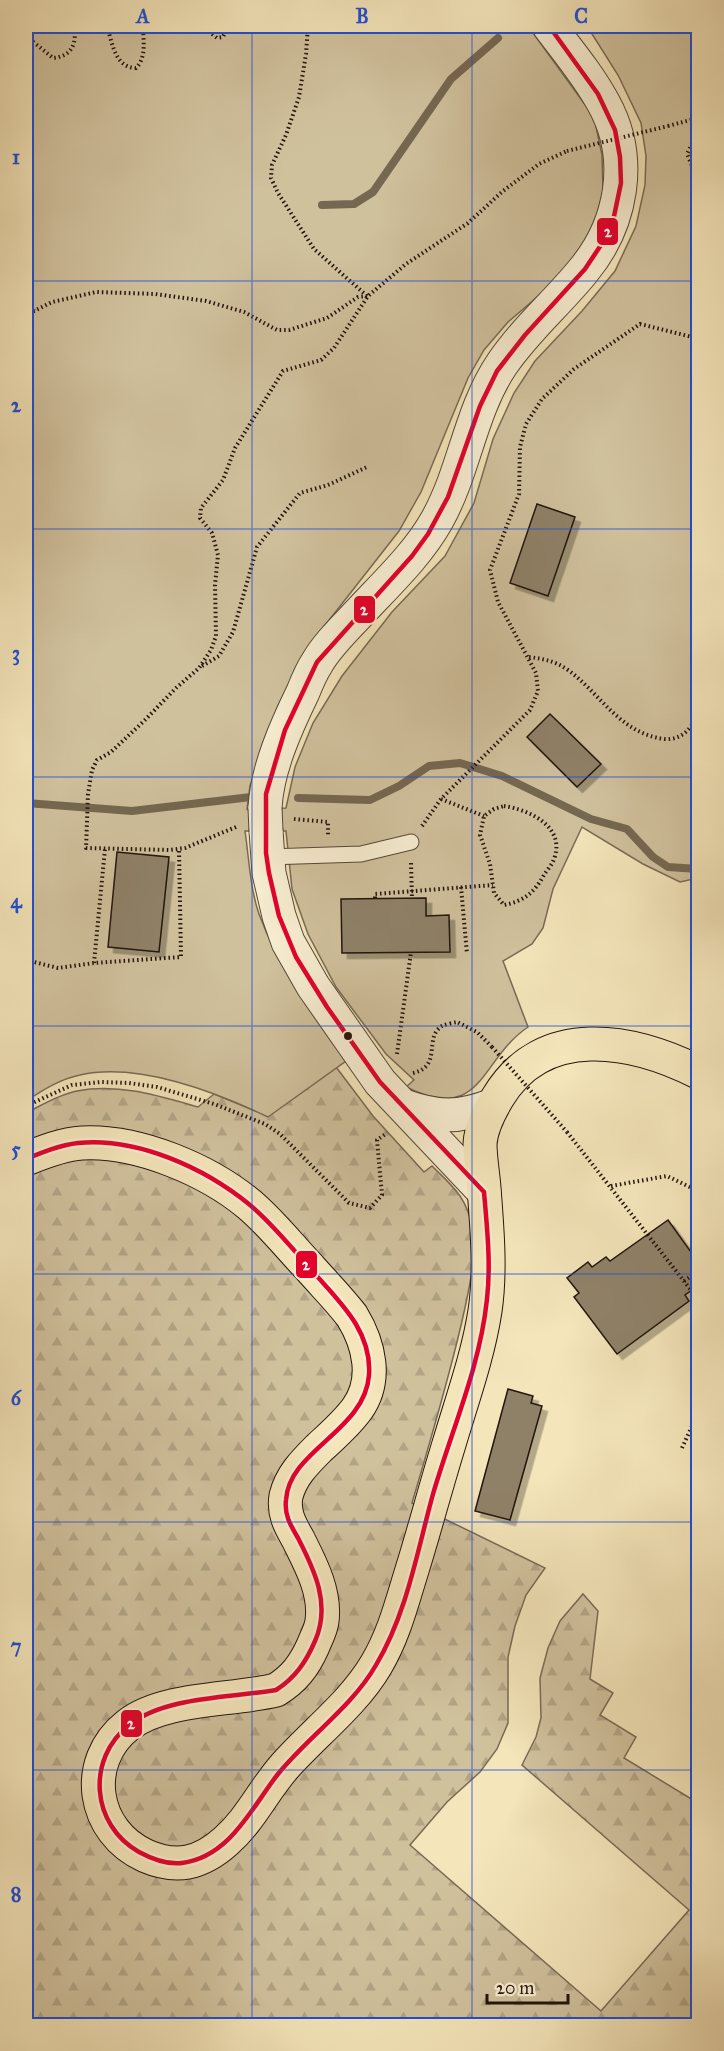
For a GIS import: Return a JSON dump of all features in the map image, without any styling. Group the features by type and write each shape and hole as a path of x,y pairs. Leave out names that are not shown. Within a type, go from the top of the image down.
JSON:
{"main road":[{"path":"26,1159 72,1144 93,1143 128,1147 196,1170 240,1197 264,1218 352,1316 359,1326 368,1352 369,1379 359,1407 302,1465 290,1483 286,1497 286,1515 315,1575 322,1611 320,1629 302,1669 289,1682 276,1690 171,1707 139,1718 130,1723 115,1739 101,1765 98,1786 102,1809 118,1837 142,1854 174,1863 195,1860 207,1854 223,1844 240,1827 286,1764 344,1706 366,1680 388,1642 417,1554 482,1329 488,1278 480,1143 486,1117 493,1105 516,1073 531,1060 556,1049 576,1044 637,1048 672,1059 699,1072"}],"street":[{"path":"484,1192 397,1119 380,1082 327,1007 296,957 279,916 273,829 266,794 285,730 317,662 412,556 432,528 448,497 480,406 497,371 525,335 585,269 613,221 621,183 620,157 615,130 598,94 549,26"},
{"path":"397,1119 426,1114 451,1116 477,1112 493,1105"}],"lane":[{"path":"273,829 361,854 411,842"}],"path":[{"path":"26,36 53,58 63,57 71,49 76,38 74,26"},
{"path":"106,26 120,62 127,68 136,68 141,63 144,55 143,26"},
{"path":"208,26 217,38 223,37 228,26"},
{"path":"308,26 299,97 286,135 272,165 271,178 314,249 368,296"},
{"path":"199,668 211,650 216,636 215,585 218,555 212,533 200,518 201,508 219,485 231,462 235,448 283,371 321,360 333,348 368,296 406,264 468,223 502,191 538,164 567,152 699,118"},
{"path":"699,131 687,154 699,180"},
{"path":"26,299 34,311 52,302 96,292 156,294 206,301 244,312 277,330 289,330 327,318 358,297 368,296"},
{"path":"451,789 530,710 538,691 536,673 498,602 490,570 519,494 520,447 526,424 542,399 573,369 640,324 692,337 699,335"},
{"path":"220,836 178,849 86,848 88,794 92,770 97,760 111,752 176,688 199,668 219,656 233,632 257,547 300,493 328,485 367,467"},
{"path":"529,657 548,659 567,669 616,717 635,730 654,738 670,739 685,734 694,724 699,712"},
{"path":"441,799 484,816"},
{"path":"504,806 518,808 549,825 557,843 554,859 544,876 520,902 504,905 494,894 490,864 480,835 484,816 504,806"},
{"path":"273,829 328,822"},
{"path":"94,963 105,849"},
{"path":"26,960 58,968 181,957 178,849"},
{"path":"375,898 375,894 493,885"},
{"path":"461,887 467,954"},
{"path":"396,1061 411,952"},
{"path":"428,1065 432,1057 434,1037 441,1026 457,1022 477,1032 567,1132 699,1299"},
{"path":"26,1106 72,1086 101,1082 157,1087 213,1104 265,1124 280,1134 349,1203 370,1208 382,1195 377,1140 397,1119"},
{"path":"610,1186 667,1176 699,1191"},
{"path":"684,1281 699,1271"},
{"path":"682,1448 699,1413"}],"green space":[{"path":"26,26 528,26 594,117 602,155 603,191 596,219 570,269 508,322 484,350 468,378 421,492 399,531 319,633 301,661 278,706 250,786 247,809 286,808 295,767 313,723 342,676 392,612 445,556 474,503 493,439 514,393 535,361 582,311 615,271 636,226 645,185 646,156 641,123 618,75 587,26 698,26 698,878 680,882 643,864 582,827 553,889 543,928 532,944 503,961 528,1027 512,1041 478,1084 466,1093 451,1098 431,1097 406,1087 414,1080 386,1054 336,987 308,934 292,889 286,831 245,831 254,894 267,934 297,990 346,1061 268,1117 201,1089 151,1076 127,1073 103,1072 80,1075 52,1085 26,1101"},
{"path":"336,1067 373,1116 424,1172 432,1166 452,1186 466,1207 474,1237 472,1274 457,1344 412,1503 545,1568 526,1595 515,1626 508,1657 508,1723 497,1749 480,1772 447,1802 410,1845 601,2011 689,1910 522,1765 536,1737 541,1718 540,1678 548,1648 560,1621 583,1594 598,1611 590,1679 613,1693 600,1715 636,1737 624,1758 698,1803 698,2025 26,2026 26,1113 71,1092 108,1089 139,1092 198,1107 214,1094 268,1116"}],"building":[{"path":"537,504 575,517 548,596 510,583"},
{"path":"550,714 601,764 577,787 527,737"},
{"path":"117,852 169,857 159,952 108,947"},
{"path":"426,898 426,916 449,915 450,952 342,953 341,899"},
{"path":"668,1220 696,1259 699,1267 699,1285 685,1295 689,1301 617,1354 574,1297 579,1293 567,1278 588,1262 592,1267 606,1257 610,1261"},
{"path":"508,1389 533,1396 531,1403 542,1406 510,1520 475,1511"}],"waterway":[{"path":"322,205 354,204 373,192 451,79 498,38"},
{"path":"298,798 370,800 399,786 429,766 460,763 502,776 591,819 627,829 653,857 668,867 698,869"},
{"path":"26,803 132,811 251,797"}],"transit line":[{"name":"2","path":"484,1192 380,1082 327,1007 296,957 279,916 269,873 266,853 266,794 285,730 317,662 412,556 428,534 448,497 480,406 497,371 525,335 585,269 613,221 621,183 620,157 615,130 598,94 549,26"},
{"name":"2","path":"26,1159 65,1145 100,1142 146,1150 169,1158 212,1179 232,1191 259,1213 335,1296 360,1332 369,1360 369,1375 364,1394 355,1411 300,1467 290,1483 286,1500 289,1520 310,1563 321,1601 320,1628 304,1663 289,1680 276,1690 180,1703 144,1715 129,1725 115,1739 106,1755 101,1773 100,1791 103,1809 111,1826 123,1840 139,1852 171,1863 199,1859 227,1841 290,1760 355,1694 387,1645 410,1582 433,1494 478,1349 487,1299 489,1272 484,1192"}]}
